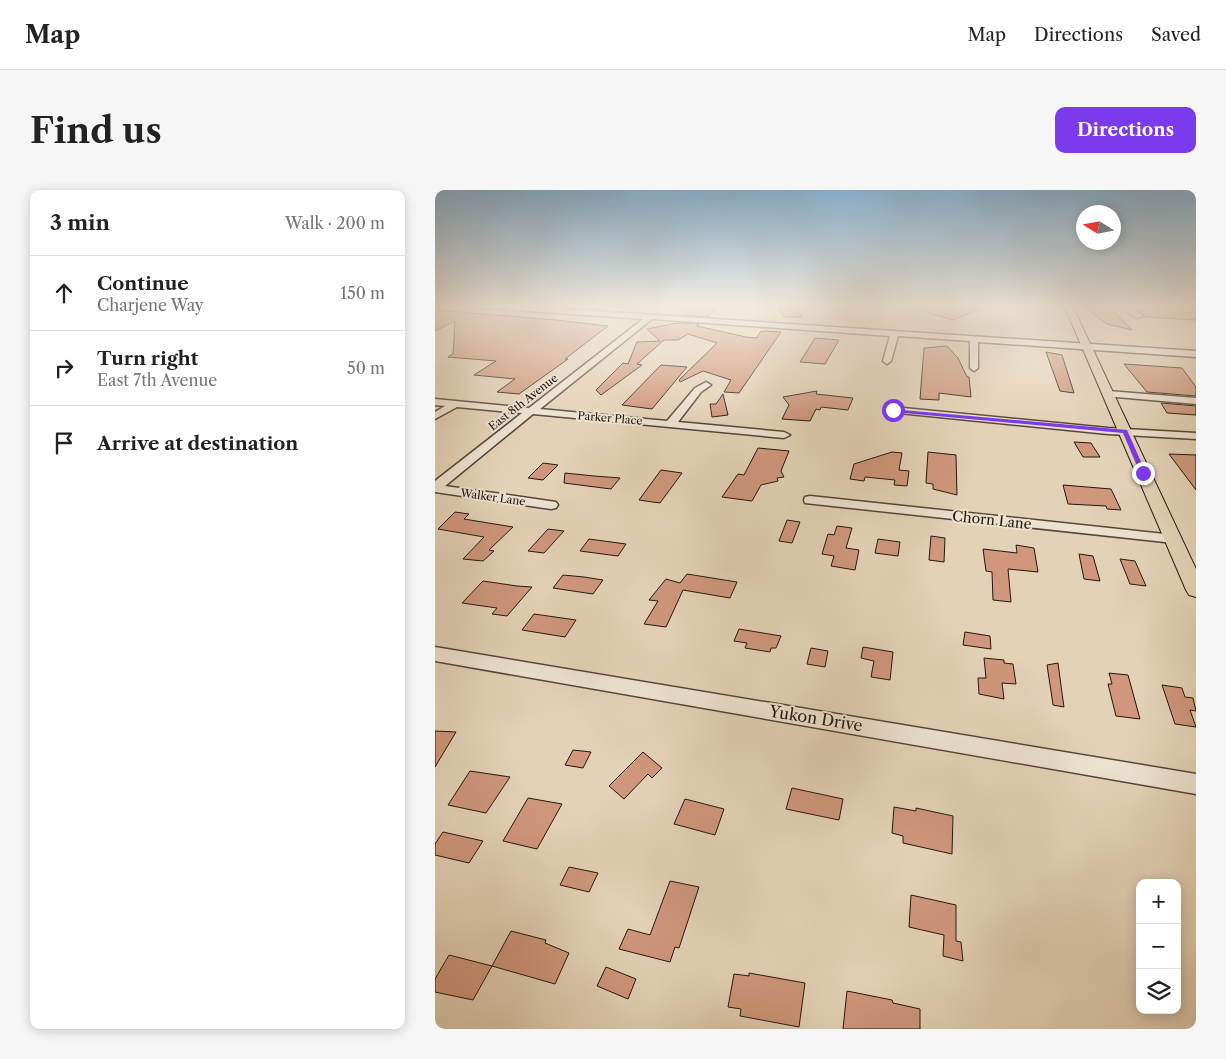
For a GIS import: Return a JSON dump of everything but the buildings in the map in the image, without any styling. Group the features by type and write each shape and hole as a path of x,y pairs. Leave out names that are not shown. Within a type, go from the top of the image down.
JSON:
{"main road":[{"path":"1087,346 1196,590"}],"street":[{"name":"East 8th Avenue","path":"435,487 616,344"},
{"path":"887,361 892,344"},
{"path":"974,344 974,368"},
{"path":"1061,344 1196,354"},
{"path":"671,424 698,390 706,385"},
{"path":"1108,394 1196,401"},
{"name":"Parker Place","path":"435,402 784,434"},
{"path":"435,416 455,404"},
{"path":"893,410 1196,436"},
{"name":"Walker Lane","path":"435,487 551,505"},
{"name":"Chorn Lane","path":"810,500 1174,539"},
{"name":"Yukon Drive","path":"435,654 1196,784"}],"route":[{"path":"893,410 1108,431 1125,431 1143,473"}]}
